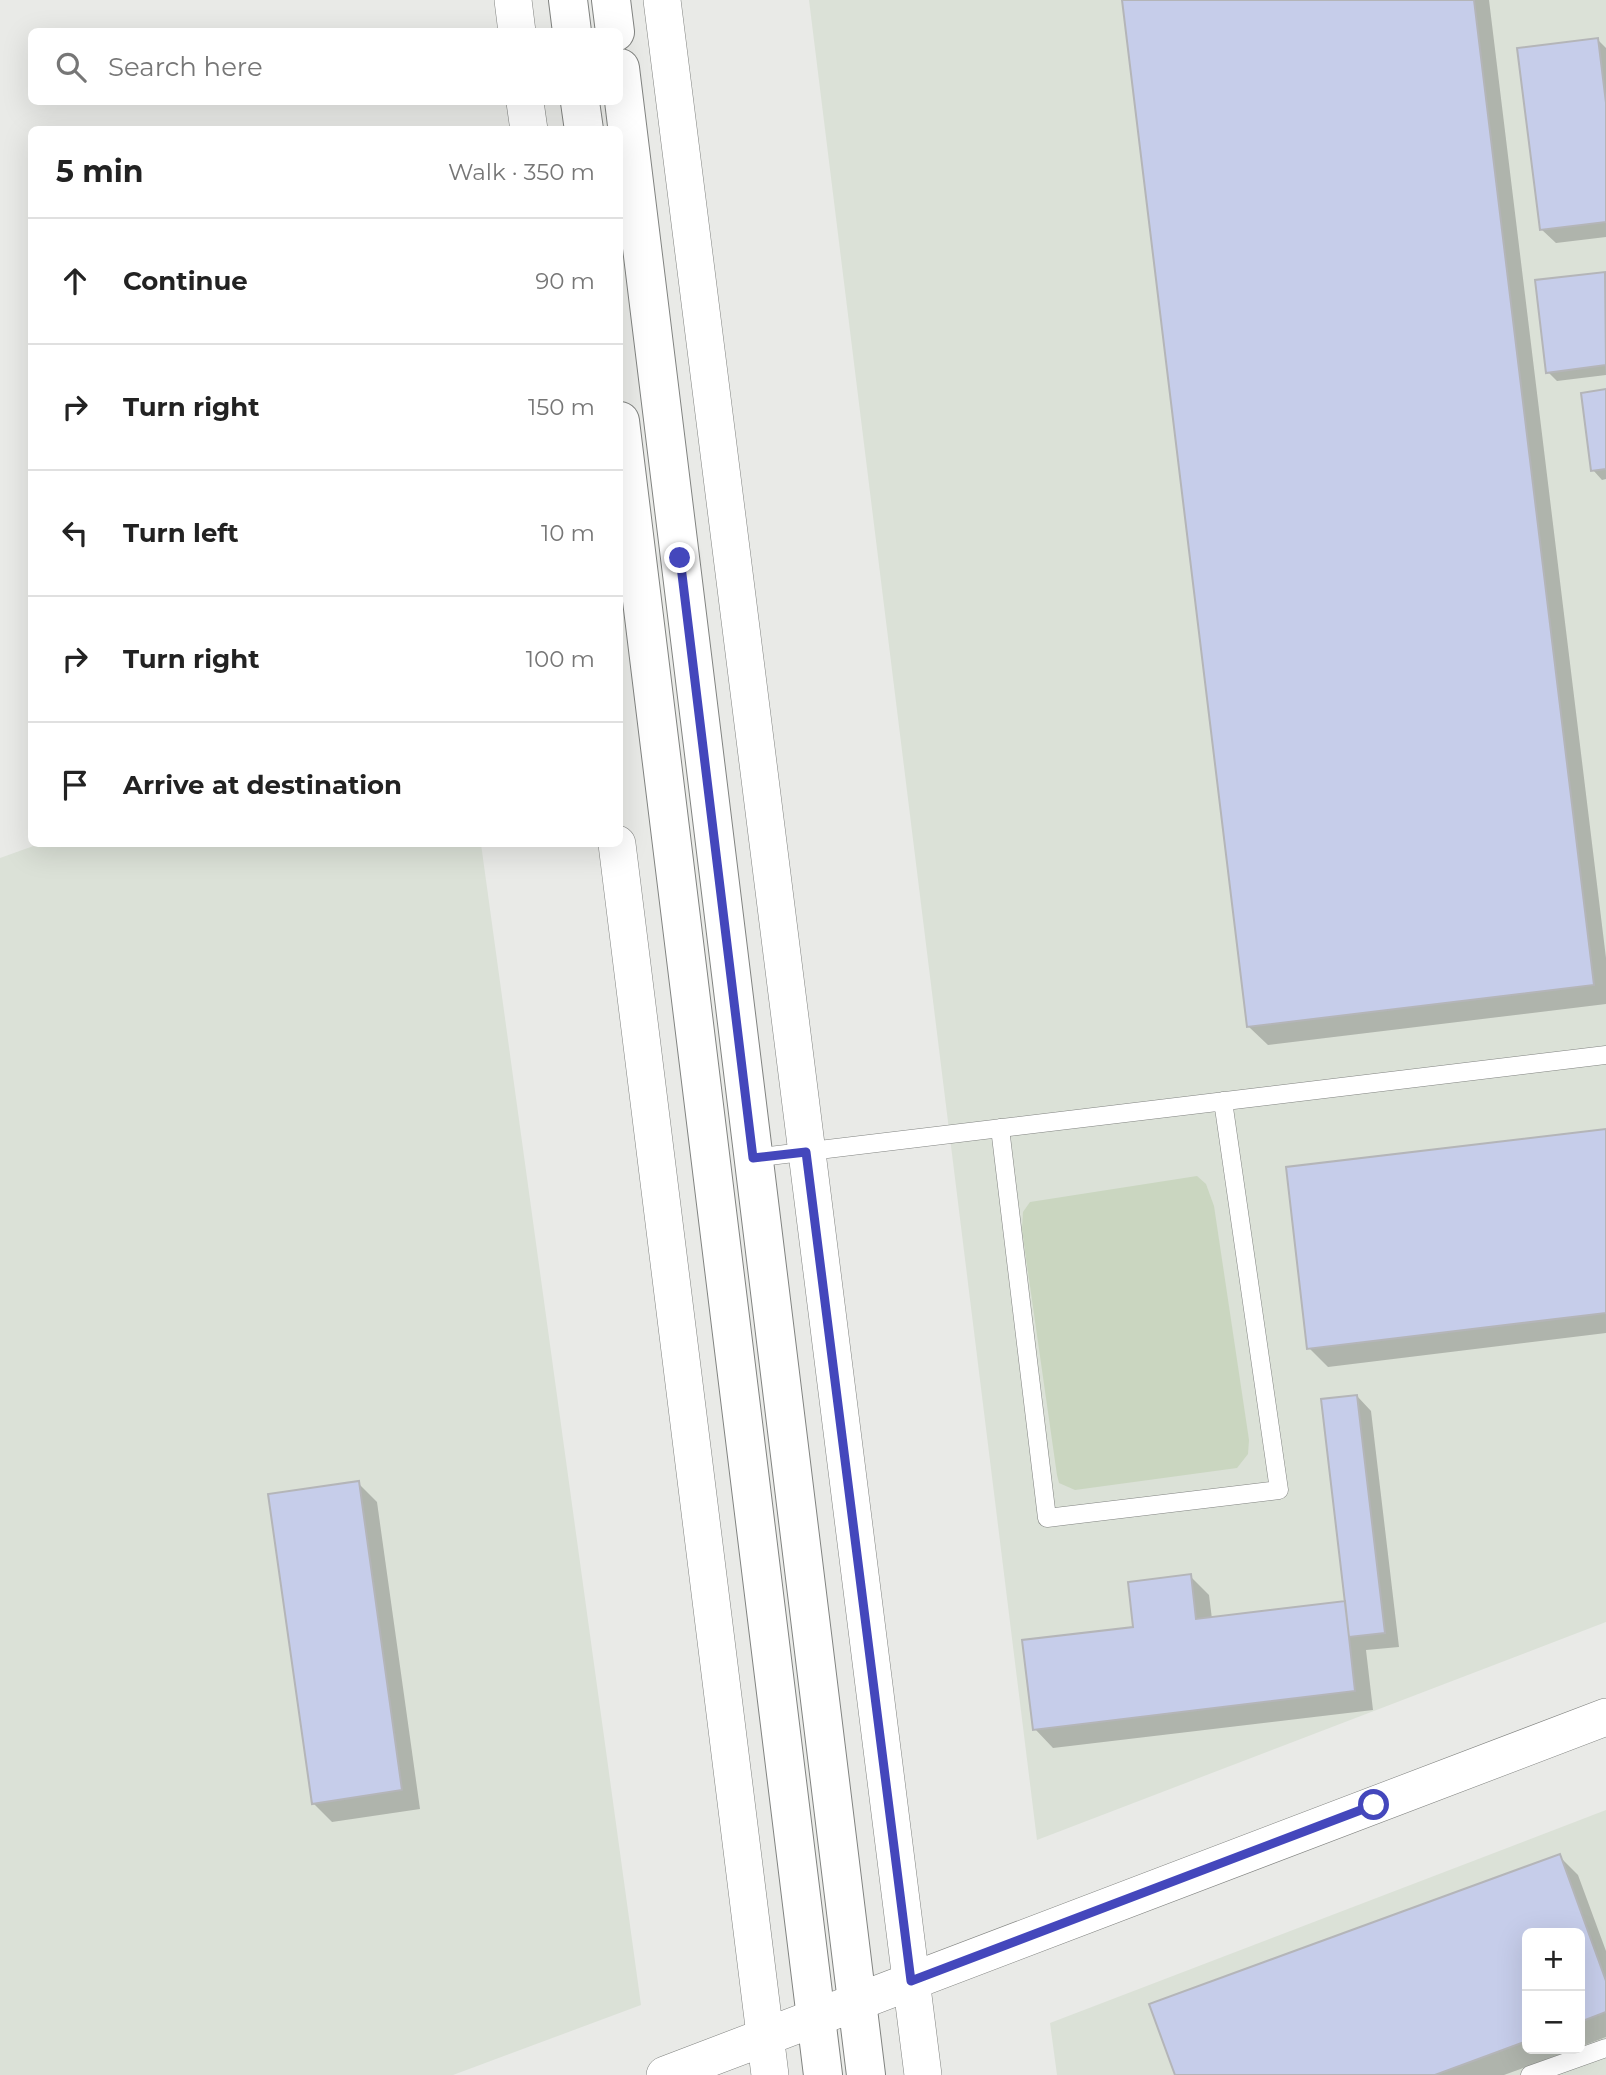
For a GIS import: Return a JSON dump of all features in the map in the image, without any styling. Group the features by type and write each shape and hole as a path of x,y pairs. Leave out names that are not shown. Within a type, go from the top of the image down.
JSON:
{"main road":[{"path":"568,0 572,28"},
{"path":"611,0 614,28"},
{"path":"623,93 866,2075"},
{"path":"580,105 583,126"},
{"path":"623,445 823,2075"}],"street":[{"path":"513,0 516,28"},
{"path":"662,0 923,2075"},
{"path":"525,105 528,126"},
{"path":"617,847 770,2075"},
{"path":"665,2075 1606,1717"}],"lane":[{"path":"753,1158 1606,1055"},
{"path":"1000,1128 1046,1518 1279,1490 1223,1101"},
{"path":"1530,2075 1606,2048"}],"shaded area":[{"path":"809,0 1606,0 1606,1622 1037,1840"},
{"path":"31,847 481,847 641,2005 453,2075 0,2075 0,858"},
{"path":"1606,1810 1606,2075 1057,2075 1050,2023"}],"green space":[{"path":"1197,1176 1206,1184 1214,1206 1249,1440 1248,1454 1237,1468 1075,1490 1059,1483 1057,1475 1022,1230 1023,1212 1030,1202"}],"building":[{"path":"1122,0 1474,0 1594,985 1247,1027"},
{"path":"1598,38 1606,103 1606,222 1540,230 1517,48"},
{"path":"1605,272 1606,365 1546,373 1535,280"},
{"path":"1606,389 1606,469 1591,471 1581,393"},
{"path":"1606,1129 1606,1313 1307,1349 1286,1167"},
{"path":"1357,1395 1385,1633 1349,1637 1321,1399"},
{"path":"359,1481 402,1790 312,1804 268,1494"},
{"path":"1191,1574 1196,1619 1345,1601 1355,1691 1033,1730 1022,1640 1133,1627 1128,1582"},
{"path":"1560,1854 1606,1981 1606,2012 1585,2020 1585,1928 1522,1928 1522,2043 1435,2075 1175,2075 1149,2004"}],"route":[{"path":"680,558 753,1158 806,1152 911,1981 1374,1805"}]}
